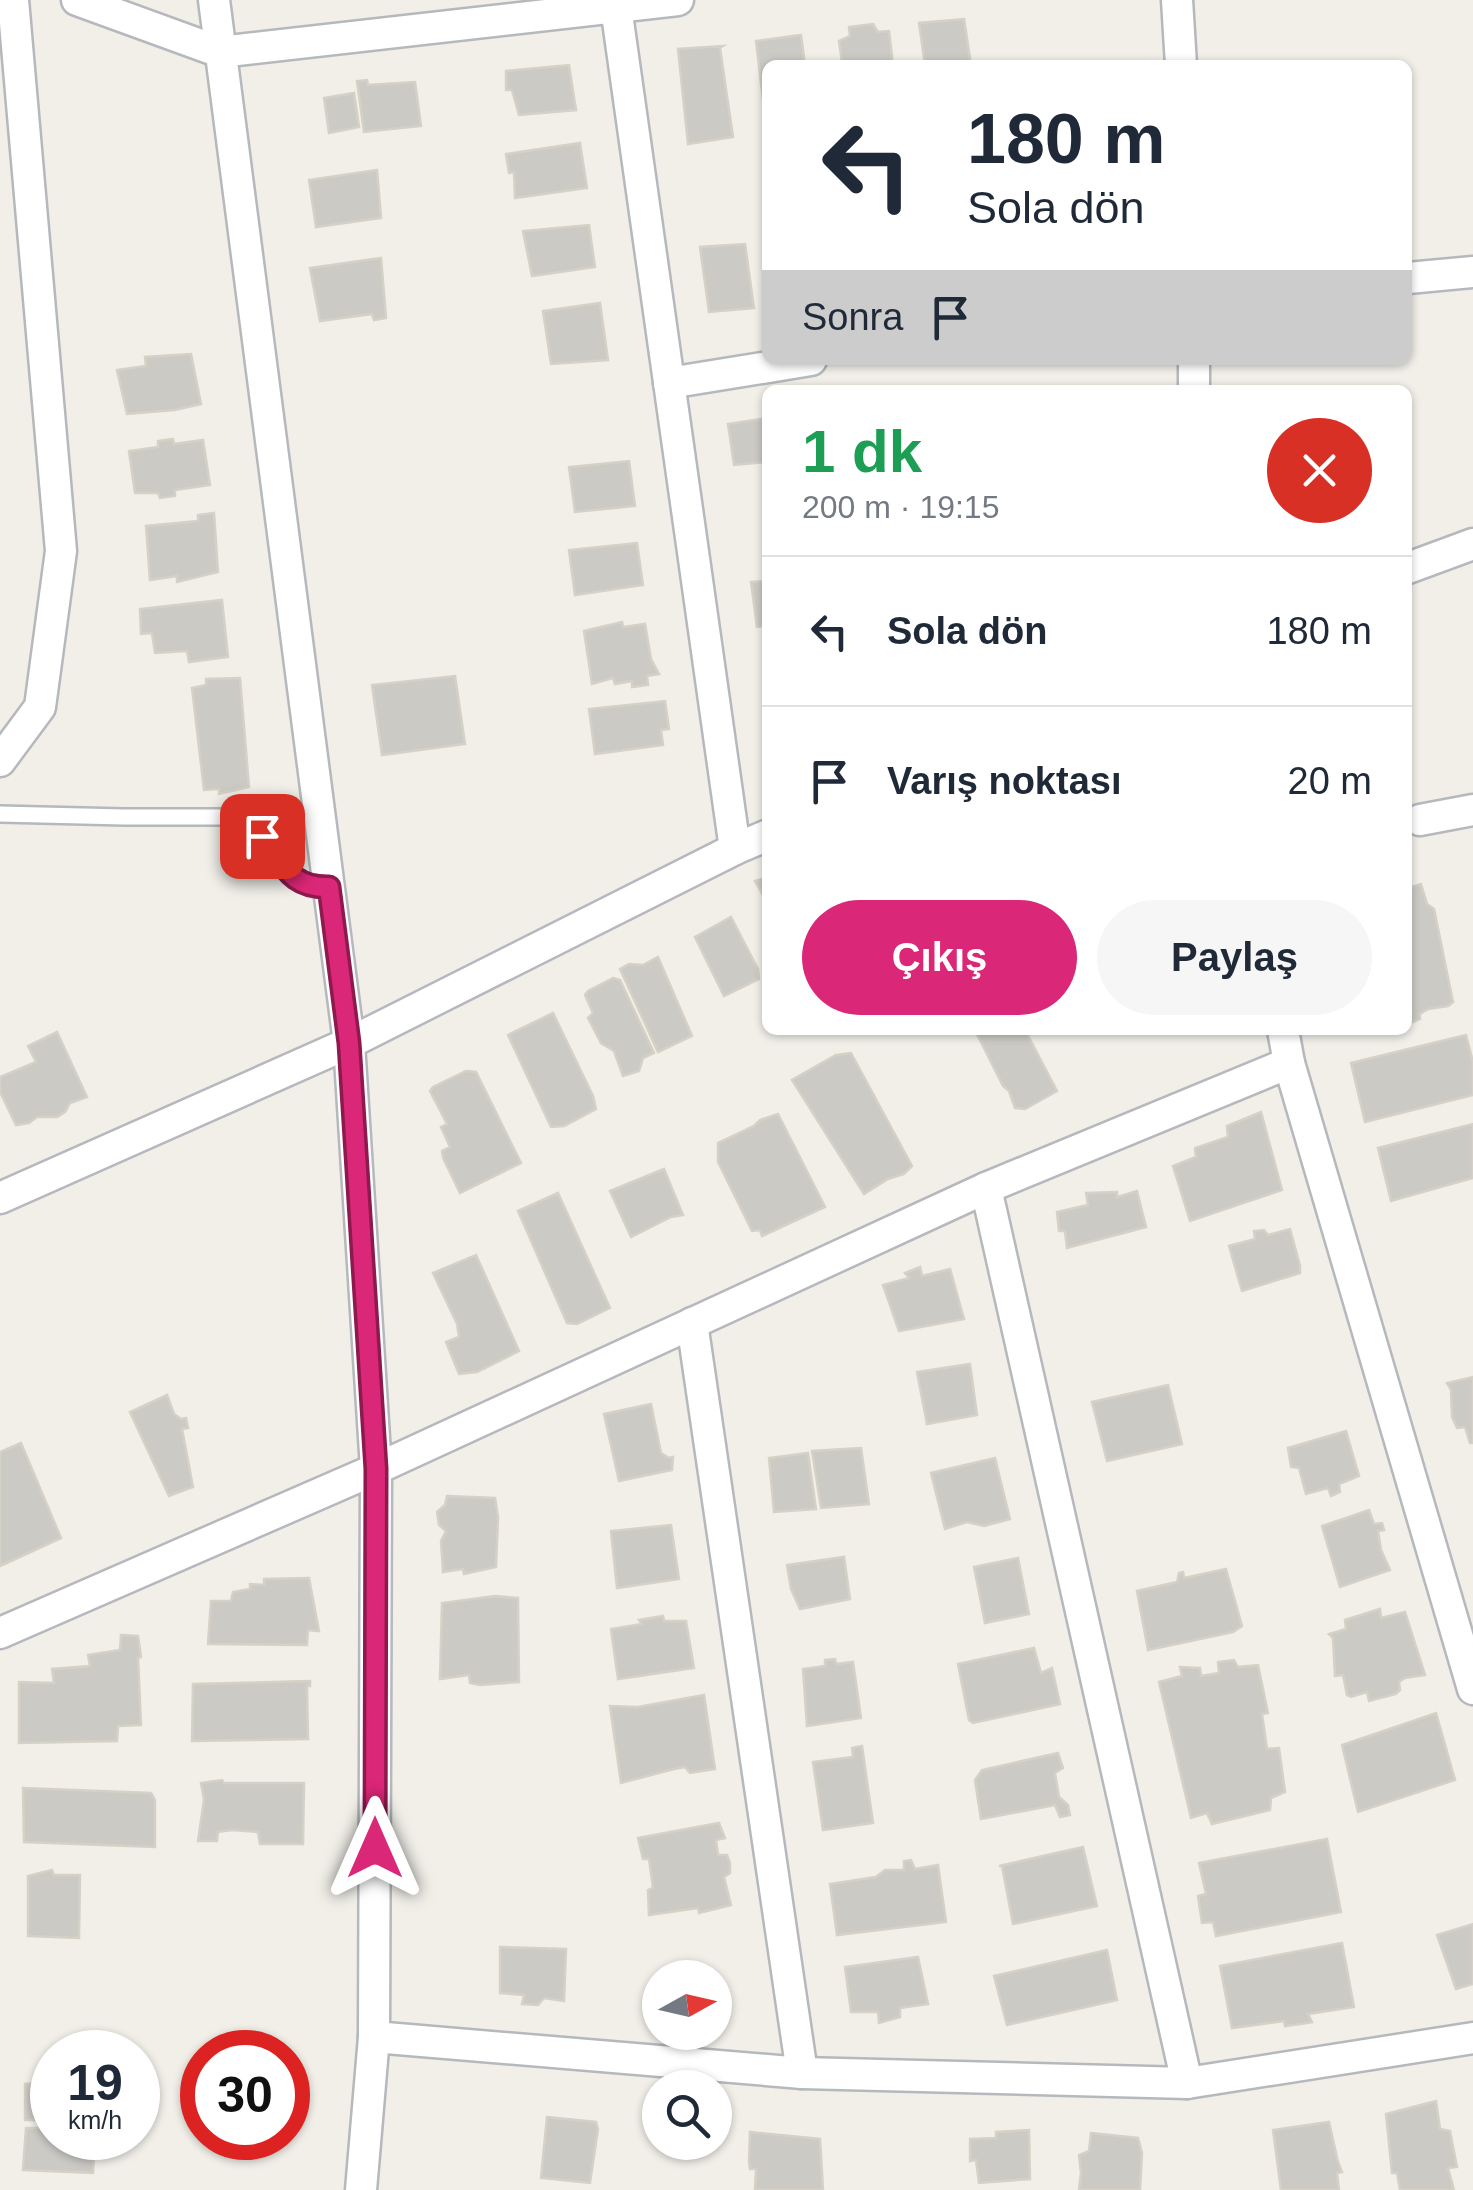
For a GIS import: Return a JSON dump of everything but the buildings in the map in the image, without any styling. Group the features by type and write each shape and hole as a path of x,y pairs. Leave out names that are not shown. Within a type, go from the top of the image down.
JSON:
{"street":[{"path":"0,761 40,707 61,551 14,0"},
{"path":"77,0 220,52 615,4 678,0"},
{"path":"214,0 349,1043 376,1469 374,2037 361,2190"},
{"path":"1177,0 1181,60"},
{"path":"615,4 735,849"},
{"path":"1412,278 1473,272"},
{"path":"669,383 780,365"},
{"path":"1412,567 1473,544"},
{"path":"1420,820 1473,810"},
{"path":"0,1198 349,1043 762,838"},
{"path":"1284,1035 1473,1689"},
{"path":"0,1633 376,1469 986,1188 1290,1063"},
{"path":"986,1188 1187,2083"},
{"path":"692,1323 802,2072"},
{"path":"374,2037 802,2072 1187,2083 1473,2038"}],"lane":[{"path":"0,814 224,817 239,821 262,836 295,879 305,885 329,887"}],"route":[{"path":"262,836 295,879 305,885 329,887 349,1043 376,1469 375,1848"}]}
